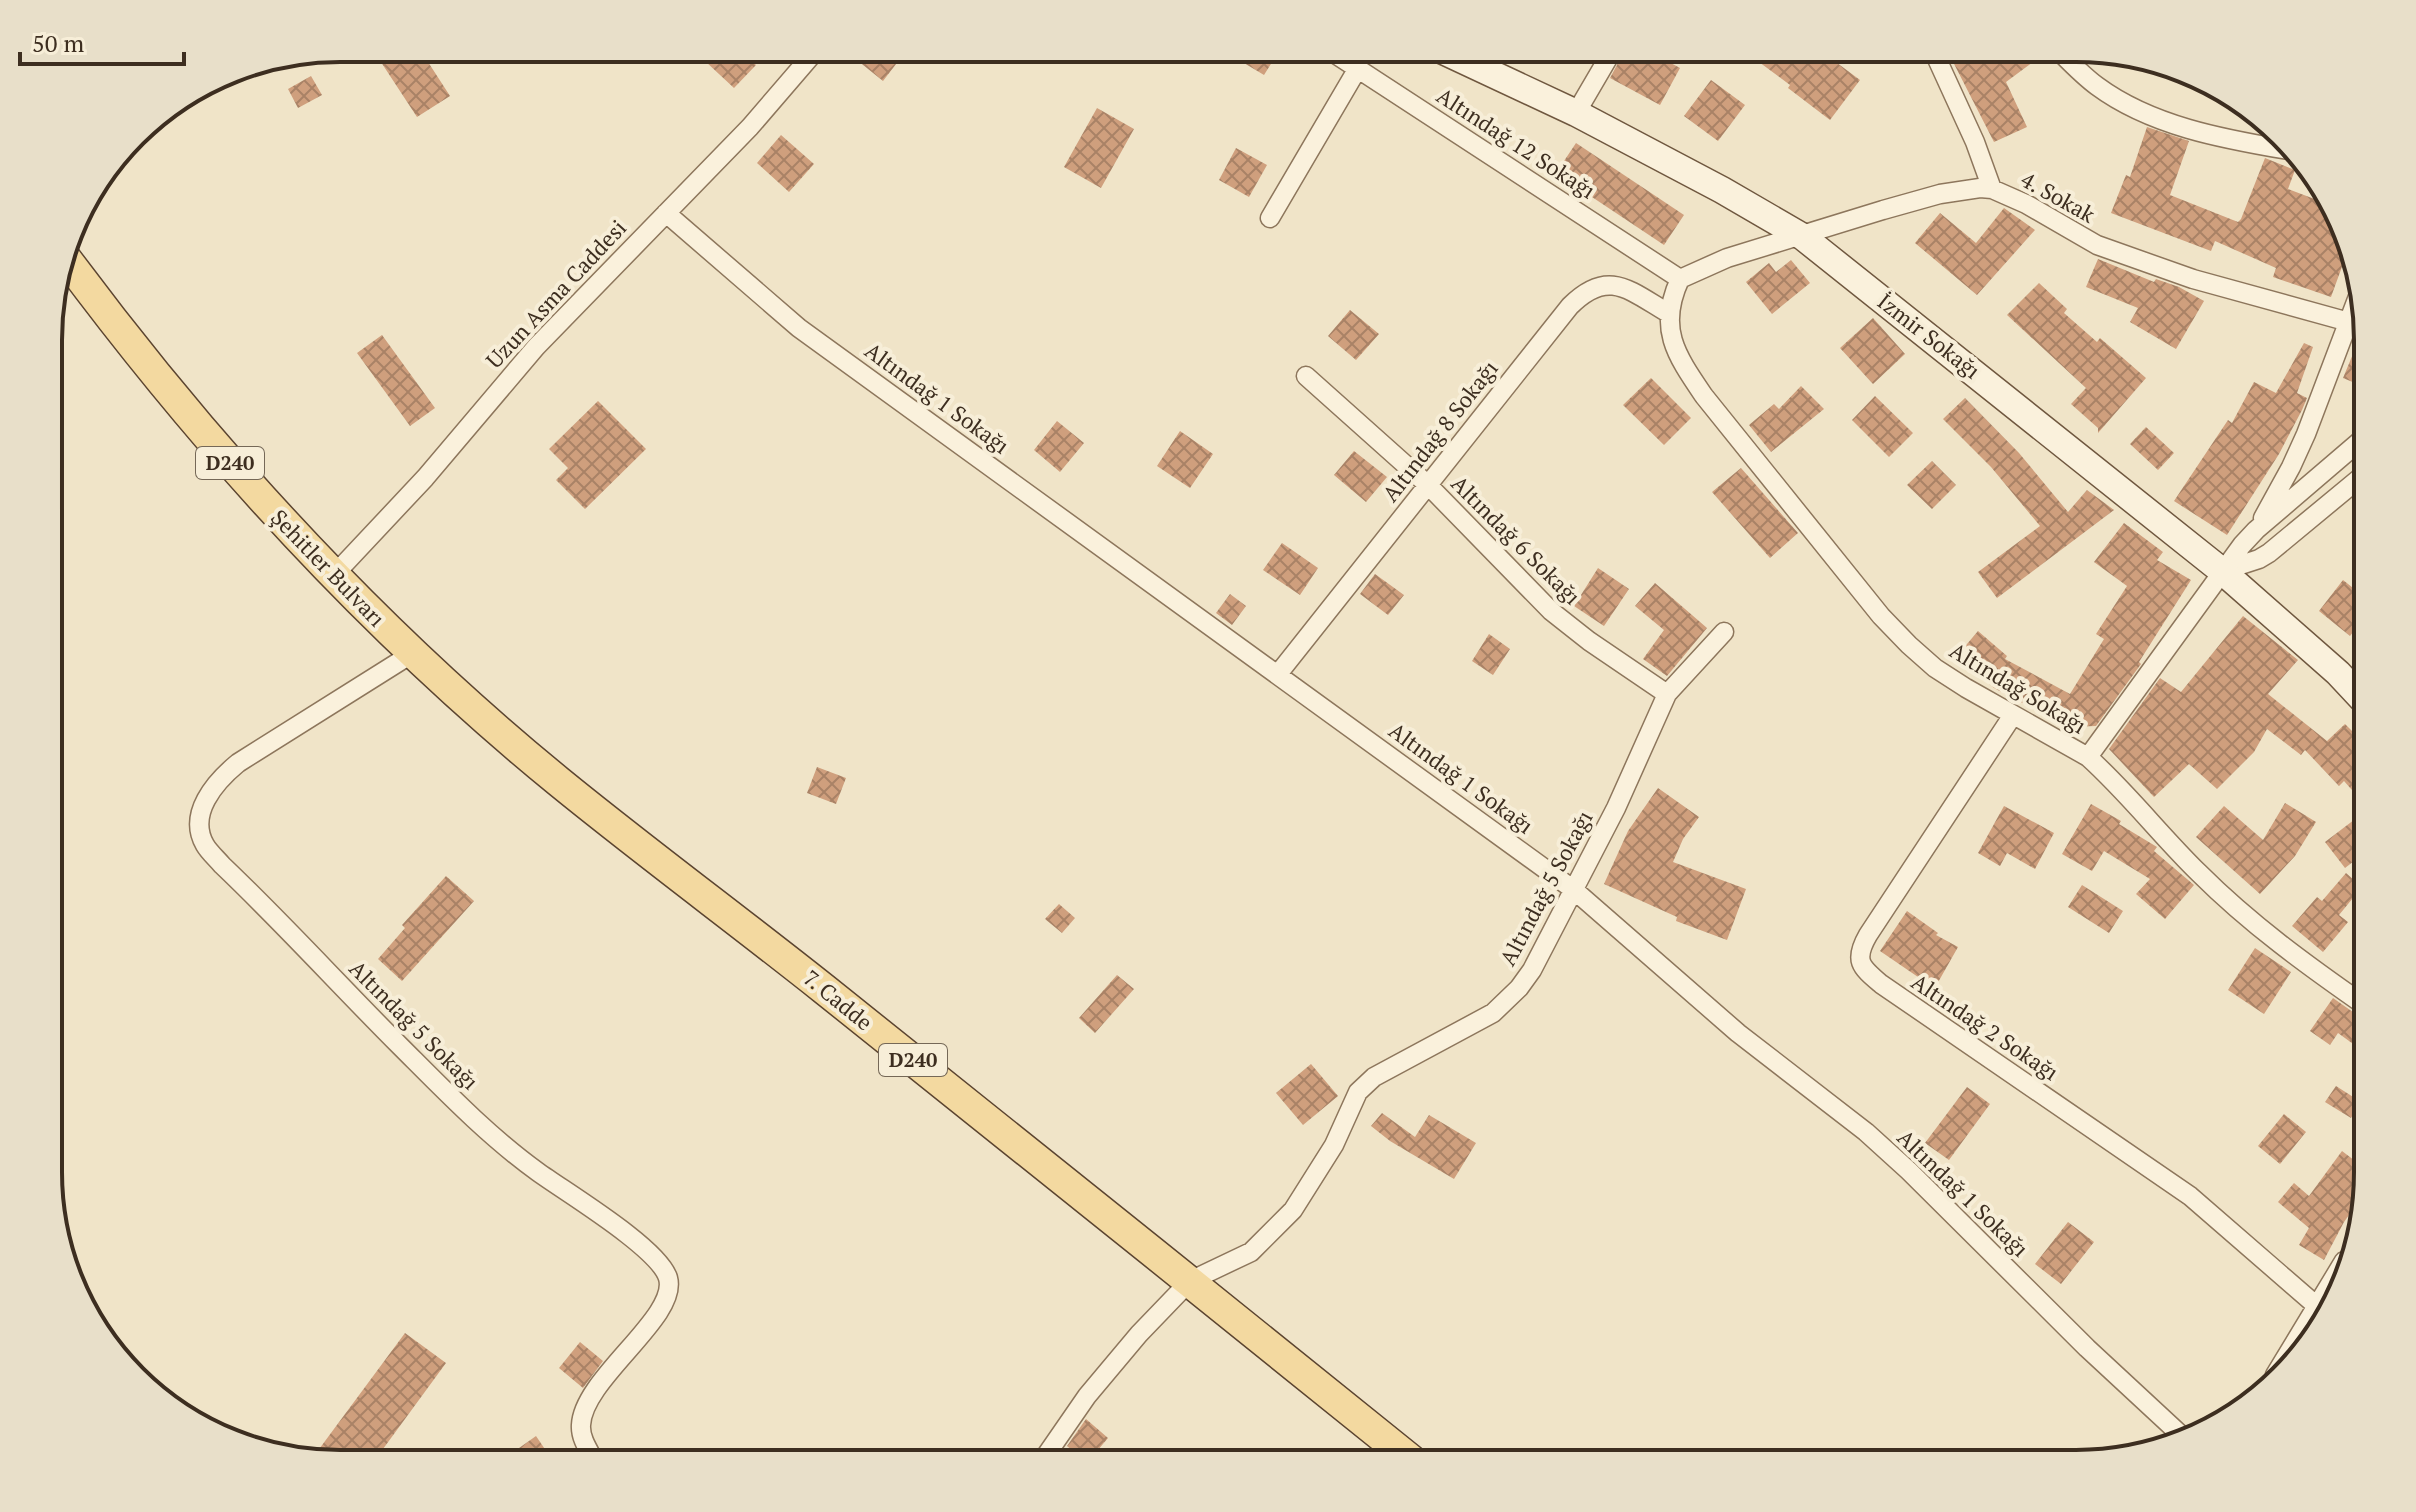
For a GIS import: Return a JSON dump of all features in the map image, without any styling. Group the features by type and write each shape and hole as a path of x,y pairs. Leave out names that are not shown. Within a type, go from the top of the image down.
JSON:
{"main road":[{"name":"Şehitler Bulvarı","path":"72,267 177,402 333,576 413,653"},
{"name":"7. Cadde","path":"413,653 556,779 796,967 1398,1449"}],"street":[{"name":"Altındağ 12 Sokağı","path":"1349,62 1680,279"},
{"name":"İzmir Sokağı","path":"1468,62 1576,113 1722,190 1803,237 2222,571 2328,663 2353,689"},
{"path":"1576,113 1606,62"},
{"path":"1938,62 1975,142 1992,189"},
{"path":"2071,62 2096,85 2123,103 2153,116 2195,131 2277,148"},
{"name":"Uzun Asma Caddesi","path":"333,576 425,478 536,347 750,127 805,63"},
{"path":"1270,218 1358,68"},
{"name":"4. Sokak","path":"1680,279 1727,258 1940,194 1980,188 1992,189 2026,204 2097,245 2122,255 2222,287 2353,322"},
{"name":"Altındağ 1 Sokağı","path":"666,213 799,328 1574,890 1738,1033 1866,1132 2177,1431"},
{"path":"1668,313 1680,279"},
{"name":"Altındağ 8 Sokağı","path":"1278,674 1586,290 1599,285 1613,285 1630,290 1668,313"},
{"path":"2256,530 2306,434 2352,311"},
{"name":"Altındağ Sokağı","path":"1668,313 1669,332 1676,350 1704,396 1881,616 1935,668 2088,757 2110,777 2156,830 2233,905 2353,997"},
{"name":"Altındağ 6 Sokağı","path":"1306,376 1428,485 1551,611 1667,694"},
{"path":"2088,757 2222,571 2256,530 2353,447"},
{"path":"2222,571 2269,553 2353,484"},
{"name":"Altındağ 5 Sokağı","path":"1050,1450 1087,1396 1139,1334 1190,1281 1251,1252 1286,1218 1321,1168 1358,1092 1374,1077 1469,1027 1507,1002 1532,970 1574,890 1616,808 1667,694 1724,632"},
{"name":"Altındağ 5 Sokağı","path":"413,653 229,770 207,796 199,829 206,846 222,865 444,1092 527,1164 640,1244 659,1261 668,1277 669,1288 662,1306 583,1409 580,1428 590,1450"},
{"name":"Altındağ 2 Sokağı","path":"2013,715 1860,947 1859,958 1863,969 2190,1196 2318,1307"}],"building":[{"path":"1243,62 1272,62 1264,75"},
{"path":"1618,62 1669,62 1680,68 1660,105 1610,78"},
{"path":"1759,62 1836,62 1860,80 1830,120 1788,88 1790,85"},
{"path":"1953,62 2033,62 2006,82 2027,127 1994,142"},
{"path":"382,63 429,63 450,96 417,117"},
{"path":"707,63 754,63 756,65 734,88"},
{"path":"860,63 897,63 883,81"},
{"path":"311,76 322,95 298,108 288,89"},
{"path":"1711,80 1745,105 1718,141 1684,116"},
{"path":"1097,108 1134,129 1101,188 1064,167"},
{"path":"2147,127 2189,141 2170,195 2238,222 2265,158 2295,170 2288,189 2316,200 2343,263 2331,297 2273,277 2276,268 2215,241 2211,251 2111,213 2126,175 2130,177"},
{"path":"781,135 814,164 789,192 757,163"},
{"path":"1576,143 1684,215 1664,245 1556,173"},
{"path":"1236,148 1267,165 1249,197 1219,180"},
{"path":"2004,208 2035,230 1977,295 1915,243 1940,213 1976,243"},
{"path":"2098,259 2154,282 2156,279 2179,287 2204,301 2176,349 2130,322 2138,308 2086,287"},
{"path":"1791,260 1810,283 1772,314 1746,282 1769,263 1776,272"},
{"path":"2039,283 2067,309 2064,313 2097,342 2100,338 2146,378 2098,433 2098,428 2071,404 2086,388 2007,315"},
{"path":"1350,310 1379,334 1356,360 1328,336"},
{"path":"1873,318 1905,354 1873,384 1840,348"},
{"path":"382,335 435,408 410,426 357,353"},
{"path":"2304,343 2313,347 2297,393 2307,398 2279,454 2227,535 2174,501 2228,420 2232,423 2254,382 2276,393"},
{"path":"2353,354 2353,382 2343,378"},
{"path":"1651,378 1691,418 1664,445 1623,405"},
{"path":"1801,386 1824,409 1771,452 1749,425 1774,404 1779,409"},
{"path":"1875,396 1913,433 1889,457 1852,420"},
{"path":"1965,398 2019,453 2068,512 2087,490 2114,510 1997,598 1978,572 2040,526 1991,467 1943,419"},
{"path":"598,401 646,449 585,509 556,480 568,468 549,449"},
{"path":"1057,421 1084,443 1060,472 1034,450"},
{"path":"2146,427 2174,453 2158,470 2130,444"},
{"path":"1180,431 1213,454 1190,488 1157,466"},
{"path":"1354,451 1387,477 1366,502 1334,475"},
{"path":"1932,461 1956,485 1932,509 1907,485"},
{"path":"1741,468 1798,533 1770,558 1712,492"},
{"path":"2124,523 2163,552 2157,560 2191,580 2139,662 2141,664 2096,726 2068,727 1994,688 1956,657 1978,631 2007,656 2005,659 2070,694 2104,639 2096,634 2127,586 2094,562"},
{"path":"1282,543 1318,568 1300,595 1263,570"},
{"path":"1598,568 1629,589 1604,626 1574,606"},
{"path":"1375,574 1404,595 1388,615 1360,594"},
{"path":"2343,580 2353,588 2353,632 2350,636 2319,611"},
{"path":"1655,583 1707,628 1667,676 1643,659 1664,630 1635,606"},
{"path":"1230,594 1246,606 1232,625 1216,613"},
{"path":"2243,616 2298,660 2268,694 2327,741 2345,724 2353,732 2353,791 2344,781 2339,786 2305,750 2301,755 2267,729 2254,752 2217,789 2189,764 2154,797 2109,749 2160,678 2181,692"},
{"path":"1489,634 1510,649 1493,675 1472,661"},
{"path":"817,767 846,778 836,804 807,793"},
{"path":"1658,788 1699,817 1683,839 1673,862 1746,889 1727,940 1676,921 1677,917 1604,884 1628,831"},
{"path":"2285,803 2316,822 2295,856 2260,894 2196,837 2224,806 2263,840"},
{"path":"2091,804 2157,847 2154,851 2194,885 2165,919 2136,894 2150,879 2104,851 2092,871 2062,854"},
{"path":"2004,806 2054,833 2035,869 2007,853 2000,866 1978,853"},
{"path":"2353,821 2353,862 2345,868 2325,842"},
{"path":"2346,873 2353,879 2353,898 2339,915 2348,922 2323,952 2292,926 2317,897 2322,901"},
{"path":"446,876 474,901 402,981 378,959 405,928 402,925"},
{"path":"2082,885 2123,911 2109,933 2068,907"},
{"path":"1059,904 1075,918 1062,933 1045,919"},
{"path":"1907,911 1938,933 1936,935 1958,947 1928,1000 1911,990 1918,977 1880,951"},
{"path":"2255,948 2291,972 2264,1014 2228,990"},
{"path":"1117,975 1134,989 1095,1033 1079,1018"},
{"path":"2333,998 2353,1012 2353,1044 2338,1033 2330,1045 2310,1031"},
{"path":"1311,1064 1338,1096 1303,1125 1276,1093"},
{"path":"2336,1086 2353,1097 2353,1115 2351,1118 2325,1102"},
{"path":"1967,1087 1990,1104 1949,1160 1925,1143"},
{"path":"1382,1113 1415,1137 1429,1115 1476,1143 1454,1179 1390,1141 1371,1126"},
{"path":"2284,1114 2306,1132 2280,1164 2258,1146"},
{"path":"2342,1151 2353,1159 2351,1213 2324,1260 2299,1245 2309,1228 2278,1202 2294,1183 2309,1196"},
{"path":"2068,1222 2094,1242 2061,1284 2035,1264"},
{"path":"405,1333 446,1363 382,1450 319,1449"},
{"path":"580,1342 603,1361 583,1388 559,1368"},
{"path":"1086,1419 1108,1438 1098,1450 1071,1450 1067,1446"},
{"path":"536,1436 545,1450 516,1450"}]}
